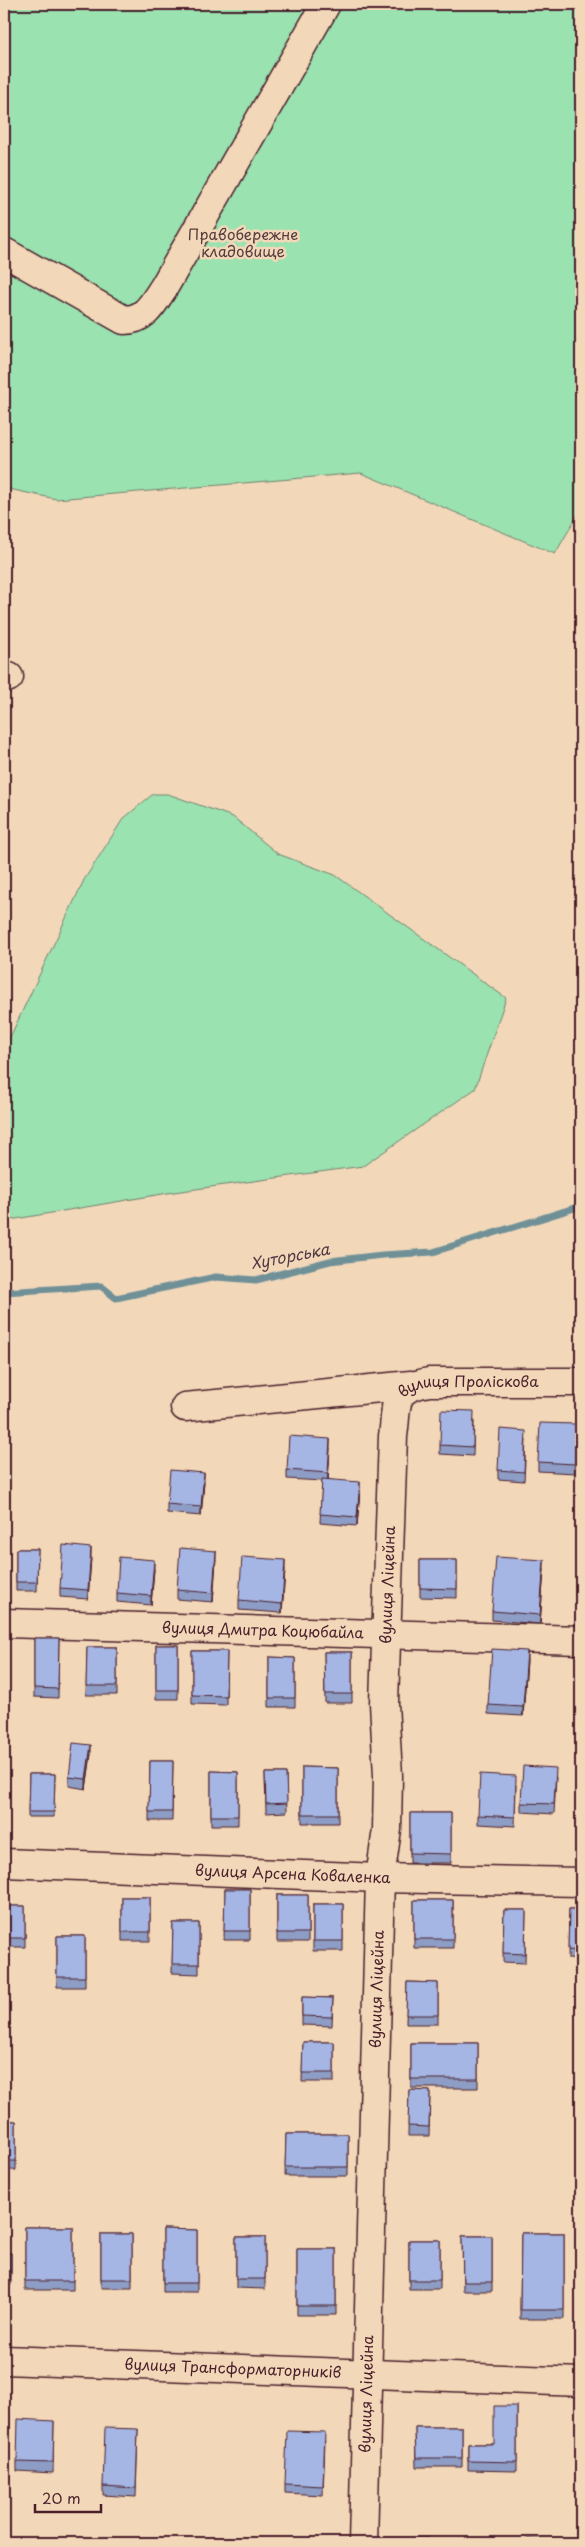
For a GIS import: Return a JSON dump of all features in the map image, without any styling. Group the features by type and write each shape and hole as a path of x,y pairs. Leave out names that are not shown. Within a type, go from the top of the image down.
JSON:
{"street":[{"path":"4,252 124,320 134,320 143,315 164,287 326,4"},
{"name":"вулиця Проліскова","path":"393,1436 400,1394 411,1386 448,1381 581,1382"},
{"path":"185,1407 411,1386"},
{"name":"вулиця Ліцейна","path":"363,2543 380,1878 387,1829 388,1776 384,1703 388,1635 393,1436"},
{"name":"вулиця Дмитра Коцюбайла","path":"4,1623 581,1640"},
{"name":"вулиця Арсена Коваленка","path":"4,1864 380,1878 581,1882"},
{"name":"вулиця Трансформаторників","path":"4,2360 368,2372 581,2382"}],"green space":[{"name":"Правобережне кладовище","path":"4,4 581,4 581,509 555,554 361,473 56,499 4,488"},
{"path":"153,794 168,794 233,817 278,854 335,875 506,998 475,1089 363,1166 174,1192 4,1221 4,1050 84,880 123,819"}],"building":[{"path":"441,1410 474,1411 473,1447 440,1445"},
{"path":"540,1423 576,1424 575,1464 538,1462"},
{"path":"500,1429 526,1431 524,1472 498,1470"},
{"path":"289,1436 330,1439 328,1473 287,1470"},
{"path":"170,1470 204,1473 201,1507 167,1504"},
{"path":"322,1479 360,1482 357,1517 320,1514"},
{"path":"63,1545 91,1548 88,1590 60,1588"},
{"path":"180,1548 216,1551 213,1593 177,1590"},
{"path":"16,1549 38,1549 37,1582 16,1582"},
{"path":"119,1557 154,1560 151,1596 117,1593"},
{"path":"242,1557 285,1560 282,1604 239,1600"},
{"path":"496,1557 544,1560 540,1615 492,1611"},
{"path":"420,1560 457,1560 457,1589 420,1588"},
{"path":"34,1638 59,1638 58,1689 34,1688"},
{"path":"156,1645 178,1645 178,1690 156,1690"},
{"path":"4,1647 7,1647 6,1700 4,1700"},
{"path":"87,1647 117,1647 117,1686 86,1686"},
{"path":"492,1649 527,1651 523,1707 488,1705"},
{"path":"192,1651 227,1651 226,1696 192,1695"},
{"path":"324,1652 352,1652 352,1694 325,1694"},
{"path":"269,1657 295,1658 295,1698 269,1698"},
{"path":"73,1743 91,1745 86,1779 69,1777"},
{"path":"150,1761 173,1761 172,1812 149,1812"},
{"path":"523,1766 556,1768 554,1804 521,1803"},
{"path":"302,1767 338,1768 338,1814 302,1814"},
{"path":"211,1771 238,1772 238,1816 211,1816"},
{"path":"265,1773 286,1773 287,1803 266,1804"},
{"path":"29,1774 55,1774 54,1812 28,1812"},
{"path":"480,1774 516,1776 515,1817 478,1815"},
{"path":"410,1813 451,1813 451,1854 410,1853"},
{"path":"225,1889 250,1889 250,1931 224,1931"},
{"path":"277,1895 308,1895 308,1933 277,1933"},
{"path":"122,1897 150,1897 150,1932 122,1932"},
{"path":"414,1900 453,1900 453,1939 414,1939"},
{"path":"313,1904 343,1904 343,1941 313,1941"},
{"path":"4,1906 25,1906 25,1938 4,1938"},
{"path":"569,1909 581,1909 581,1951 568,1950"},
{"path":"504,1910 526,1910 525,1954 503,1953"},
{"path":"173,1923 199,1923 199,1964 172,1964"},
{"path":"57,1936 85,1936 85,1977 57,1977"},
{"path":"407,1982 438,1983 438,2015 406,2015"},
{"path":"302,1997 333,1998 332,2017 302,2016"},
{"path":"303,2042 334,2042 334,2073 302,2073"},
{"path":"411,2043 478,2043 478,2079 411,2079"},
{"path":"409,2090 430,2091 429,2127 408,2126"},
{"path":"4,2121 16,2121 16,2161 4,2161"},
{"path":"286,2134 348,2134 348,2167 285,2167"},
{"path":"25,2227 73,2227 73,2281 25,2281"},
{"path":"163,2229 197,2230 197,2283 163,2283"},
{"path":"521,2233 564,2233 564,2310 520,2310"},
{"path":"101,2234 132,2234 132,2279 101,2279"},
{"path":"462,2236 492,2236 492,2282 463,2282"},
{"path":"236,2237 265,2237 265,2279 236,2279"},
{"path":"409,2240 440,2240 440,2280 409,2280"},
{"path":"297,2249 336,2249 336,2306 297,2306"},
{"path":"4,2253 11,2253 11,2276 4,2276"},
{"path":"494,2406 517,2406 517,2462 468,2461 468,2444 494,2444"},
{"path":"18,2419 54,2421 53,2463 17,2462"},
{"path":"415,2427 462,2427 462,2458 416,2458"},
{"path":"105,2428 138,2429 136,2488 103,2486"},
{"path":"287,2431 325,2432 323,2486 285,2484"},
{"path":"384,2538 428,2538 428,2543 384,2543"},
{"path":"527,2539 559,2540 559,2543 527,2543"}],"waterway":[{"name":"Хуторська","path":"4,1292 101,1286 116,1298 216,1277 256,1280 330,1261 433,1252 581,1206"}]}
